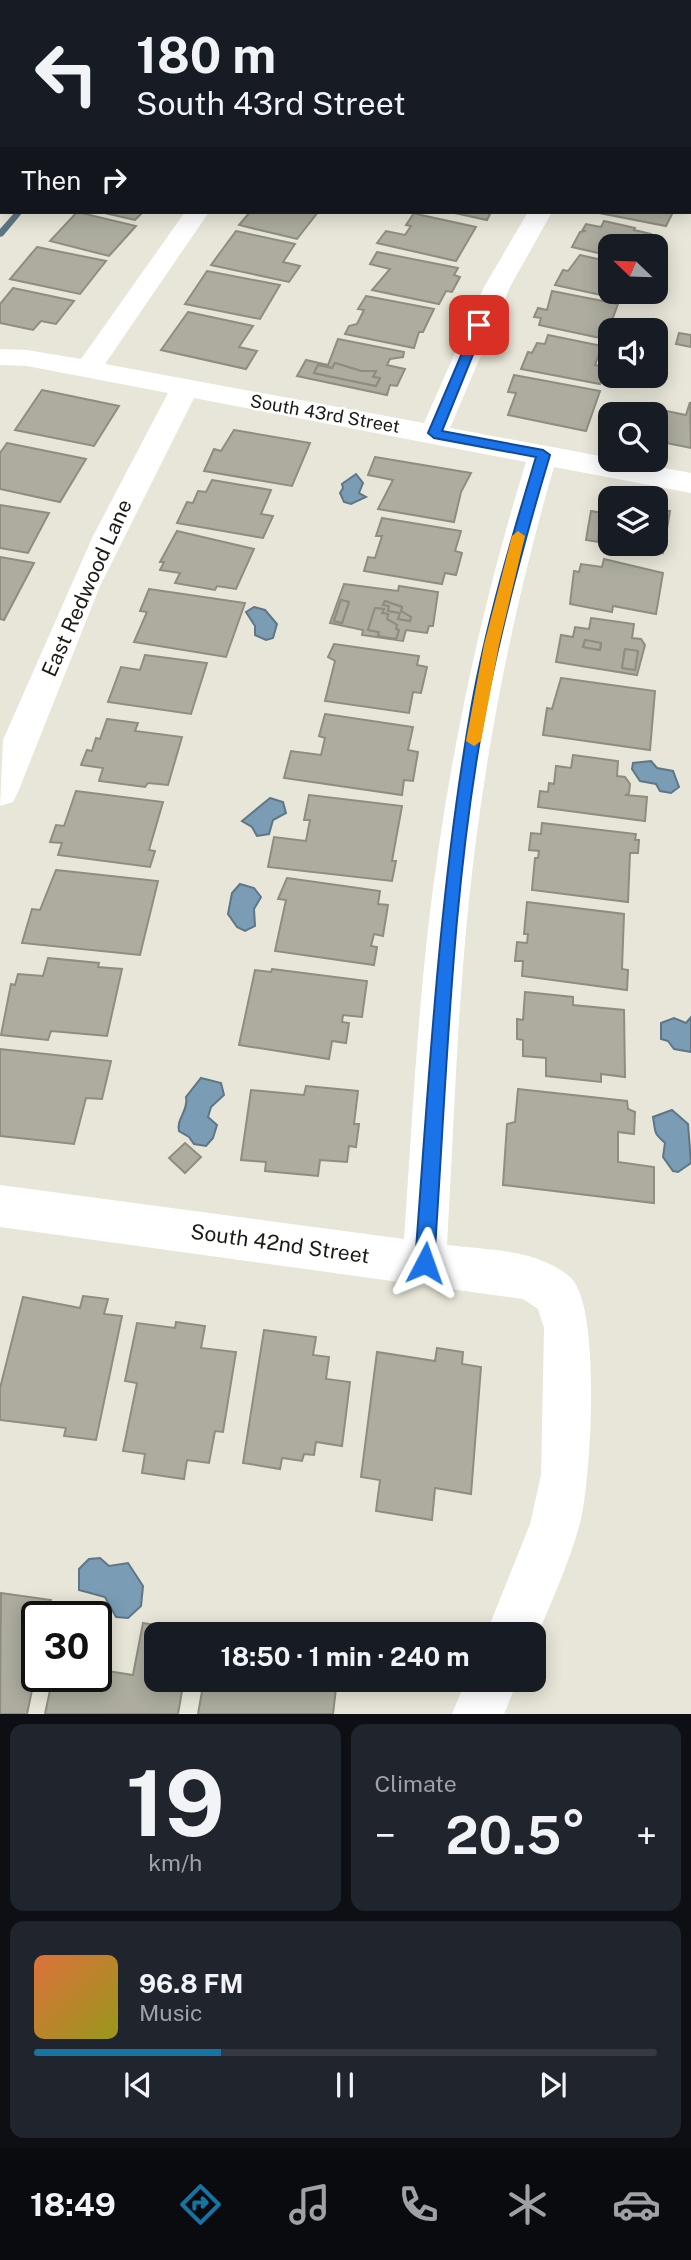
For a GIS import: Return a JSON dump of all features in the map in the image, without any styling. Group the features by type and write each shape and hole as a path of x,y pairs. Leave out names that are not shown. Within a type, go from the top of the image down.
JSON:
{"street":[{"path":"88,369 196,214"},
{"path":"434,433 498,287 539,214"},
{"name":"South 43rd Street","path":"0,357 27,358 88,369 691,483"},
{"name":"East Redwood Lane","path":"0,792 81,592 153,446 185,389"},
{"path":"425,1263 449,912 478,708 506,579 543,455"},
{"name":"South 42nd Street","path":"0,1206 530,1278 556,1294 567,1328 565,1475 555,1524 517,1622"},
{"path":"478,1714 487,1692"}],"water":[{"path":"356,474 363,483 359,493 366,497 351,504 344,502 340,493 342,484"},
{"path":"254,607 265,610 277,624 273,638 266,640 255,635 255,626 246,612"},
{"path":"651,761 657,768 673,771 679,787 671,793 660,791 656,784 640,781 632,769 633,763"},
{"path":"270,798 283,802 286,813 273,820 269,834 257,836 252,827 242,821"},
{"path":"240,884 254,888 261,897 254,909 255,926 245,931 237,927 228,914 232,893"},
{"path":"691,1017 691,1052 674,1049 668,1041 661,1039 661,1023 674,1018 686,1023"},
{"path":"201,1078 221,1083 224,1095 211,1107 208,1117 217,1125 213,1138 206,1146 194,1144 179,1131 186,1097"},
{"path":"672,1110 688,1124 691,1163 678,1172 673,1171 663,1157 665,1143 658,1137 653,1117"},
{"path":"100,1558 109,1566 128,1563 143,1586 141,1606 128,1618 116,1617 112,1610 112,1601 107,1601 105,1597 79,1590 79,1569 89,1559"}],"building":[{"path":"75,214 136,226 109,256 50,241"},
{"path":"109,214 141,214 135,220"},
{"path":"248,214 316,214 297,239 239,225"},
{"path":"413,214 418,214 476,227 456,261 377,243 386,231 405,235 411,226 406,225"},
{"path":"459,214 490,214 487,220"},
{"path":"604,214 672,214 666,226"},
{"path":"604,221 651,234 598,234 598,253 572,247 580,232 586,231 582,231 586,224 601,227"},
{"path":"236,231 295,244 283,262 300,266 289,282 211,265"},
{"path":"37,247 106,261 80,294 10,279"},
{"path":"377,252 458,268 454,275 460,277 452,292 446,291 439,304 372,290 390,269 370,264"},
{"path":"580,255 598,259 598,294 555,285 563,270 568,271"},
{"path":"207,271 280,285 260,319 185,304"},
{"path":"13,288 74,301 56,324 41,321 33,330 0,323 0,304"},
{"path":"552,291 598,300 598,304 618,304 613,318 598,318 598,338 539,325 541,318 534,317 538,308 547,310"},
{"path":"366,296 434,309 423,332 419,332 414,348 345,334 349,326 357,324 364,310 358,309"},
{"path":"188,312 253,326 239,347 257,351 246,369 161,350"},
{"path":"679,333 691,335 691,347 676,344"},
{"path":"548,335 598,345 595,365 598,366 598,384 521,369 528,352 532,353 537,343 545,344"},
{"path":"338,339 404,352 403,357 390,359 387,365 405,369 397,386 390,385 387,395 297,376 306,360 328,365","holes":["335,363 361,371 376,371 373,377 380,378 376,386 314,373 318,365 332,368"]},
{"path":"335,363 361,371 376,371 373,377 380,378 376,386 314,373 318,365 332,368"},
{"path":"514,375 600,391 586,431 508,415 516,393 508,392"},
{"path":"42,390 119,406 94,446 15,430"},
{"path":"690,402 691,448 668,443 668,411 686,415"},
{"path":"234,430 310,443 292,486 204,471 214,449 221,451"},
{"path":"7,443 86,459 60,502 0,489 0,453"},
{"path":"375,457 471,473 461,492 454,522 378,509 393,480 368,475"},
{"path":"212,480 271,490 261,514 273,516 263,538 177,523 187,502 193,503 198,491 206,492"},
{"path":"0,505 49,513 28,553 0,548"},
{"path":"591,511 598,512 598,542 586,540"},
{"path":"382,518 461,531 455,551 462,553 456,575 445,573 442,584 364,571 368,557 375,558 382,536 376,536"},
{"path":"177,531 254,549 236,589 217,586 215,590 175,583 180,573 160,570 164,562 160,562"},
{"path":"0,557 34,563 4,620 0,619"},
{"path":"604,559 663,573 656,614 613,606 612,612 570,604 574,571 579,572 581,564 602,567"},
{"path":"344,584 398,591 399,586 438,592 433,626 429,626 427,633 406,630 403,641 362,635 363,630 330,623","holes":["341,600 349,602 342,623 334,621","385,601 402,607 401,611 411,617 410,621 398,619 400,613 388,611 389,606 383,605","375,608 384,609 382,613 388,614 387,619 397,625 396,629 399,630 396,639 378,636 379,632 368,630"]},
{"path":"149,589 245,603 226,657 134,642 147,612 140,611"},
{"path":"341,600 349,602 342,623 334,621"},
{"path":"385,601 402,607 401,611 411,617 410,621 398,619 400,613 388,611 389,606 383,605"},
{"path":"375,608 384,609 382,613 388,614 387,619 397,625 396,629 399,630 396,639 378,636 379,632 368,630"},
{"path":"591,618 634,624 632,638 641,639 645,645 637,675 556,662 561,635 573,637 575,627 589,629","holes":["585,640 601,643 600,650 583,647","625,649 638,651 635,670 622,668"]},
{"path":"585,640 601,643 600,650 583,647"},
{"path":"334,644 419,656 417,665 427,667 421,693 413,692 409,713 325,701 335,661 328,657"},
{"path":"625,649 638,651 635,670 622,668"},
{"path":"145,655 207,663 191,714 108,702 121,667 140,670"},
{"path":"561,678 655,691 650,750 543,735 547,708 552,709"},
{"path":"325,714 413,727 408,750 418,752 413,781 404,780 402,795 284,778 291,751 321,755 325,738 319,736"},
{"path":"107,719 138,723 135,731 182,737 168,785 148,783 145,787 99,781 103,768 81,765 87,750 92,751 96,738 100,739"},
{"path":"573,755 618,761 617,776 625,777 630,784 629,793 626,795 647,797 645,821 538,807 540,791 548,792 549,783 554,784 556,766 571,768"},
{"path":"76,791 163,802 149,850 155,851 150,867 58,855 62,843 50,842 56,825 64,826"},
{"path":"309,795 402,806 392,861 396,861 392,881 268,867 274,837 306,841 310,820 304,820"},
{"path":"542,823 636,834 635,840 639,840 638,853 630,853 628,902 532,890 535,858 538,858 539,851 529,850 531,833 541,834"},
{"path":"56,870 158,881 140,955 22,943 32,909 40,910"},
{"path":"287,878 380,891 378,904 388,905 383,936 374,934 371,946 377,947 374,965 275,951 286,900 278,899"},
{"path":"527,902 624,914 622,969 628,970 627,990 522,976 523,961 515,961 517,942 527,943 528,934 524,934"},
{"path":"48,958 99,963 98,967 122,969 107,1036 51,1031 48,1040 1,1035 11,984 15,985 18,974 43,976"},
{"path":"272,969 367,981 362,1017 343,1015 342,1022 349,1023 346,1043 332,1041 329,1059 239,1045 255,970 271,972"},
{"path":"525,992 573,997 573,1005 624,1010 625,1077 601,1074 601,1082 546,1076 546,1058 523,1056 523,1040 517,1039 517,1019 523,1020"},
{"path":"0,1049 111,1061 102,1099 86,1098 74,1144 0,1136"},
{"path":"306,1086 358,1091 354,1124 359,1124 356,1147 349,1146 347,1162 320,1160 318,1176 265,1171 266,1162 241,1160 251,1090 304,1095"},
{"path":"518,1089 627,1101 628,1109 635,1112 634,1134 618,1132 618,1162 654,1167 654,1203 503,1185 507,1124 515,1122"},
{"path":"185,1143 201,1157 185,1173 169,1158"},
{"path":"83,1296 108,1299 104,1314 122,1316 96,1440 64,1436 66,1428 0,1420 0,1388 23,1297 80,1308"},
{"path":"176,1322 205,1326 201,1348 236,1352 223,1432 215,1431 209,1463 187,1460 184,1479 142,1473 145,1454 123,1451 137,1383 125,1381 137,1323 175,1328"},
{"path":"264,1330 316,1337 313,1355 329,1357 326,1379 350,1382 342,1446 316,1442 314,1455 304,1454 302,1461 282,1458 280,1469 243,1463"},
{"path":"437,1348 463,1352 462,1364 481,1367 471,1494 435,1488 432,1520 376,1511 380,1480 361,1477 377,1352 435,1361"},
{"path":"1,1593 51,1600 21,1601 21,1692 32,1692 27,1714 0,1714"},
{"path":"144,1623 144,1692 182,1692 178,1714 45,1714 50,1692 112,1692 112,1672 133,1675"},
{"path":"202,1692 336,1692 333,1714 198,1714"}],"waterway":[{"path":"0,234 17,214"}],"slow traffic":[{"path":"474,741 491,645 518,536"}],"route":[{"path":"425,1263 449,912 478,708 506,579 543,455 434,433 479,325"}]}
